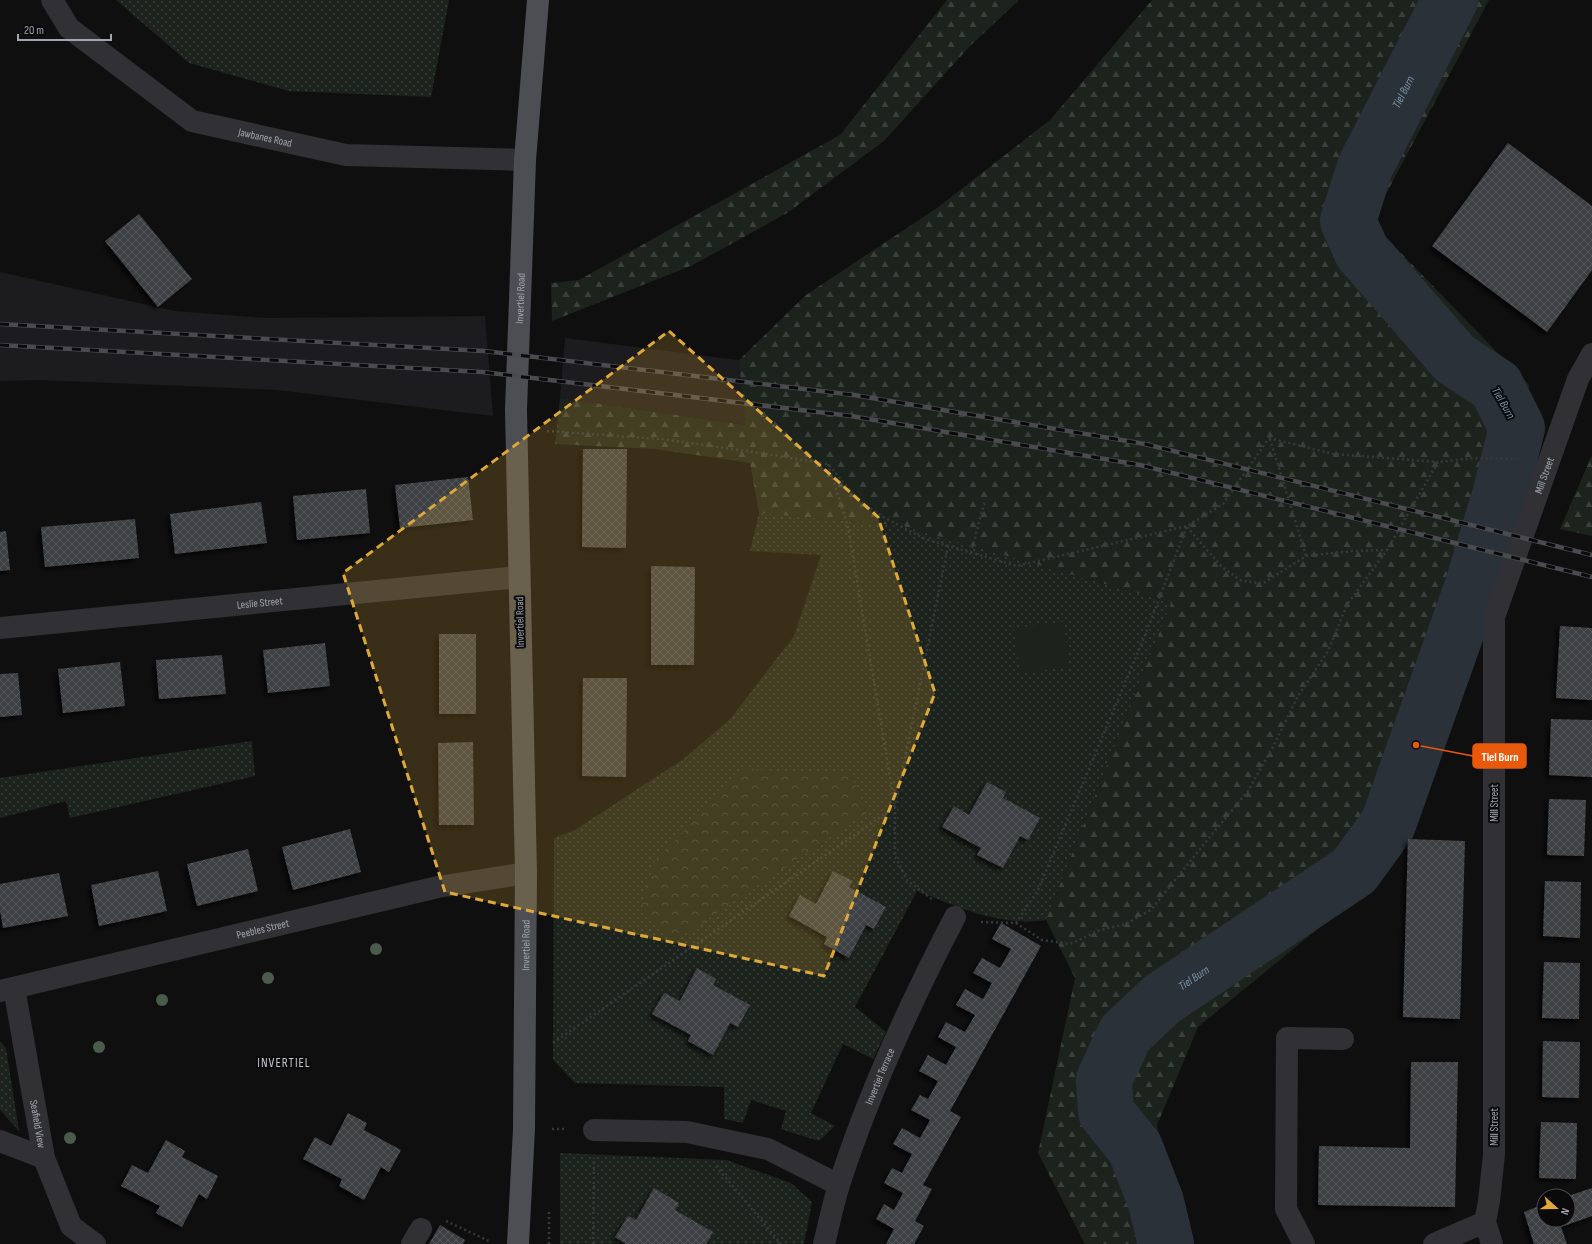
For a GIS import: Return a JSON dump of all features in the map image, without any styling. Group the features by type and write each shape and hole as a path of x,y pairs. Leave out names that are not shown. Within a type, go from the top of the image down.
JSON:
{"main road":[{"name":"Invertiel Road","path":"518,1244 524,1128 526,873 516,410 525,160 538,0"}],"street":[{"name":"Jawbanes Road","path":"52,0 69,28 192,121 346,155 525,160"},
{"name":"Mill Street","path":"1492,1244 1485,1222 1489,1201 1494,1154 1494,617 1578,379 1592,354"},
{"name":"Leslie Street","path":"0,628 519,577"},
{"name":"Peebles Street","path":"7,990 438,887 526,873"},
{"name":"Invertiel Terrace","path":"824,1244 839,1185 878,1079 924,977 955,917"},
{"name":"Seafield View","path":"7,990 44,1158 71,1226 95,1244"},
{"path":"1304,1244 1286,1209 1287,1038 1343,1039"},
{"path":"594,1130 687,1132 768,1149 839,1185"},
{"path":"0,1141 44,1158"},
{"path":"1434,1244 1485,1222"}],"path":[{"path":"547,431 661,439 828,464 858,500 885,518 925,539 1017,566 1187,526 1223,504 1269,438"},
{"path":"1269,438 1333,454 1438,462 1474,458 1549,459"},
{"path":"1269,438 1306,556"},
{"path":"828,464 848,527 895,807 895,856 907,880 955,917 986,923 1016,923 1042,940 1070,944 1100,930 1126,924 1151,910 1248,792 1275,743 1298,696 1328,651 1347,605 1386,550 1438,462"},
{"path":"971,553 985,500"},
{"path":"1187,526 1222,567 1240,580 1262,584 1306,556 1352,551 1386,550"},
{"path":"1016,923 1038,890 1146,633 1187,526"},
{"path":"549,1045 895,807 948,546"},
{"path":"524,1128 594,1130 593,1244"},
{"path":"687,1132 782,1244"},
{"path":"416,1236 428,1213 495,1243"}],"highlighted area":[{"path":"669,331 878,517 935,693 824,976 445,892 343,573"}],"shaded area":[{"path":"0,272 175,311 265,318 485,316 493,416 277,390 39,380 0,381"},
{"path":"565,338 786,366 755,426 560,398"}],"green space":[{"path":"116,0 449,0 431,97 289,91 189,63"},
{"path":"947,0 1019,0 970,46 884,141 787,213 693,265 552,321 551,283 579,280 840,135"},
{"path":"1152,0 1489,0 1371,222 1529,385 1525,433 1414,805 1365,890 1198,1027 1157,1125 1185,1244 1085,1244 1038,1153 1075,978 1046,920 1171,603 903,526 759,513 750,463 655,449 555,444 560,398 746,425 739,360 806,295 937,208 1050,120"},
{"path":"1592,455 1592,536 1560,529"},
{"path":"759,513 903,526 1171,603 1046,920 1012,921 996,918 964,909 917,891 855,1007 886,1032 873,1059 843,1044 811,1113 835,1126 819,1141 781,1129 786,1111 751,1100 743,1123 724,1119 724,1087 575,1083 553,1060 554,838 575,830 685,758 731,718 794,636 821,555 750,551"},
{"path":"1064,622 1069,667 1020,673 1014,628"},
{"path":"252,741 255,776 70,818 66,801 0,818 0,778"},
{"path":"745,769 850,773 868,812 672,943 642,906 654,862"},
{"path":"0,1041 6,1048 19,1131 0,1110"},
{"path":"560,1153 726,1160 791,1183 812,1202 804,1244 560,1244"}],"building":[{"path":"1508,143 1592,206 1592,270 1547,332 1432,246"},
{"path":"139,214 192,279 158,307 105,241"},
{"path":"583,449 627,449 626,548 582,547"},
{"path":"468,477 473,520 400,528 395,485"},
{"path":"366,489 370,533 297,540 293,496"},
{"path":"261,502 267,543 175,554 170,514"},
{"path":"135,519 139,558 45,567 41,527"},
{"path":"6,531 10,570 0,571 0,532"},
{"path":"651,566 695,567 694,665 651,665"},
{"path":"1560,626 1592,628 1592,700 1556,698"},
{"path":"439,634 476,634 476,714 439,714"},
{"path":"325,643 330,686 268,693 263,650"},
{"path":"222,655 226,694 159,699 156,660"},
{"path":"120,662 125,706 63,713 58,669"},
{"path":"18,673 22,715 0,717 0,674"},
{"path":"583,678 627,678 626,777 582,776"},
{"path":"1551,719 1592,720 1592,777 1549,775"},
{"path":"473,742 474,825 439,825 438,743"},
{"path":"987,782 1006,792 1003,798 1040,818 1028,840 1020,836 1003,868 977,855 981,848 942,827 954,806 969,815"},
{"path":"1549,799 1586,800 1584,856 1547,855"},
{"path":"350,829 361,872 293,890 282,847"},
{"path":"1408,839 1465,841 1460,1019 1403,1017"},
{"path":"248,849 258,891 197,906 187,864"},
{"path":"158,871 167,911 99,926 91,885"},
{"path":"833,871 853,881 849,887 886,907 874,929 866,925 849,958 824,944 827,937 789,916 800,895 816,904"},
{"path":"59,873 68,916 3,928 0,910 0,884"},
{"path":"1545,881 1581,882 1580,938 1543,936"},
{"path":"1001,923 1041,946 950,1111 961,1117 923,1185 932,1189 915,1221 924,1226 914,1244 886,1244 894,1229 876,1219 884,1204 894,1210 903,1193 884,1183 892,1168 902,1173 912,1154 893,1144 902,1128 920,1138 930,1120 911,1110 920,1095 928,1099 938,1081 919,1071 928,1055 946,1065 956,1047 938,1037 946,1022 965,1032 975,1015 956,1005 965,989 983,999 992,983 973,973 982,958 1000,968 1011,949 992,939"},
{"path":"1544,962 1580,963 1579,1019 1542,1018"},
{"path":"697,968 716,979 713,985 750,1005 738,1027 730,1023 713,1055 688,1041 691,1035 652,1014 664,993 680,1001"},
{"path":"1543,1041 1580,1042 1579,1098 1542,1097"},
{"path":"1411,1062 1458,1062 1455,1207 1318,1205 1319,1146 1410,1148"},
{"path":"348,1113 367,1123 364,1130 401,1150 389,1172 381,1167 364,1200 339,1186 342,1179 303,1159 315,1137 331,1146"},
{"path":"1541,1122 1577,1123 1576,1179 1539,1178"},
{"path":"166,1140 185,1151 182,1157 218,1176 207,1199 199,1194 182,1227 156,1213 160,1206 121,1186 132,1165 148,1173"},
{"path":"654,1188 679,1203 675,1210 713,1232 706,1244 626,1244 615,1237 628,1216 636,1220"},
{"path":"1592,1188 1592,1216 1576,1222 1576,1193"},
{"path":"1536,1207 1536,1228 1561,1228 1567,1244 1534,1244 1524,1212"},
{"path":"440,1225 465,1240 463,1244 429,1244"}],"waterway":[{"name":"Tiel Burn","path":"1166,1244 1156,1202 1135,1148 1106,1112 1104,1080 1125,1034 1162,999 1354,871 1388,824 1472,588 1500,495 1517,428 1496,386 1455,359 1362,252 1348,221 1365,167 1450,0"}],"railway":[{"path":"0,324 484,351 854,395 1145,444 1592,555"},
{"path":"0,345 482,372 851,416 1140,465 1592,577"}],"place":[{"name":"Tiel Burn","path":"1416,745"}],"district":[{"name":"INVERTIEL","path":"284,1063"}]}
